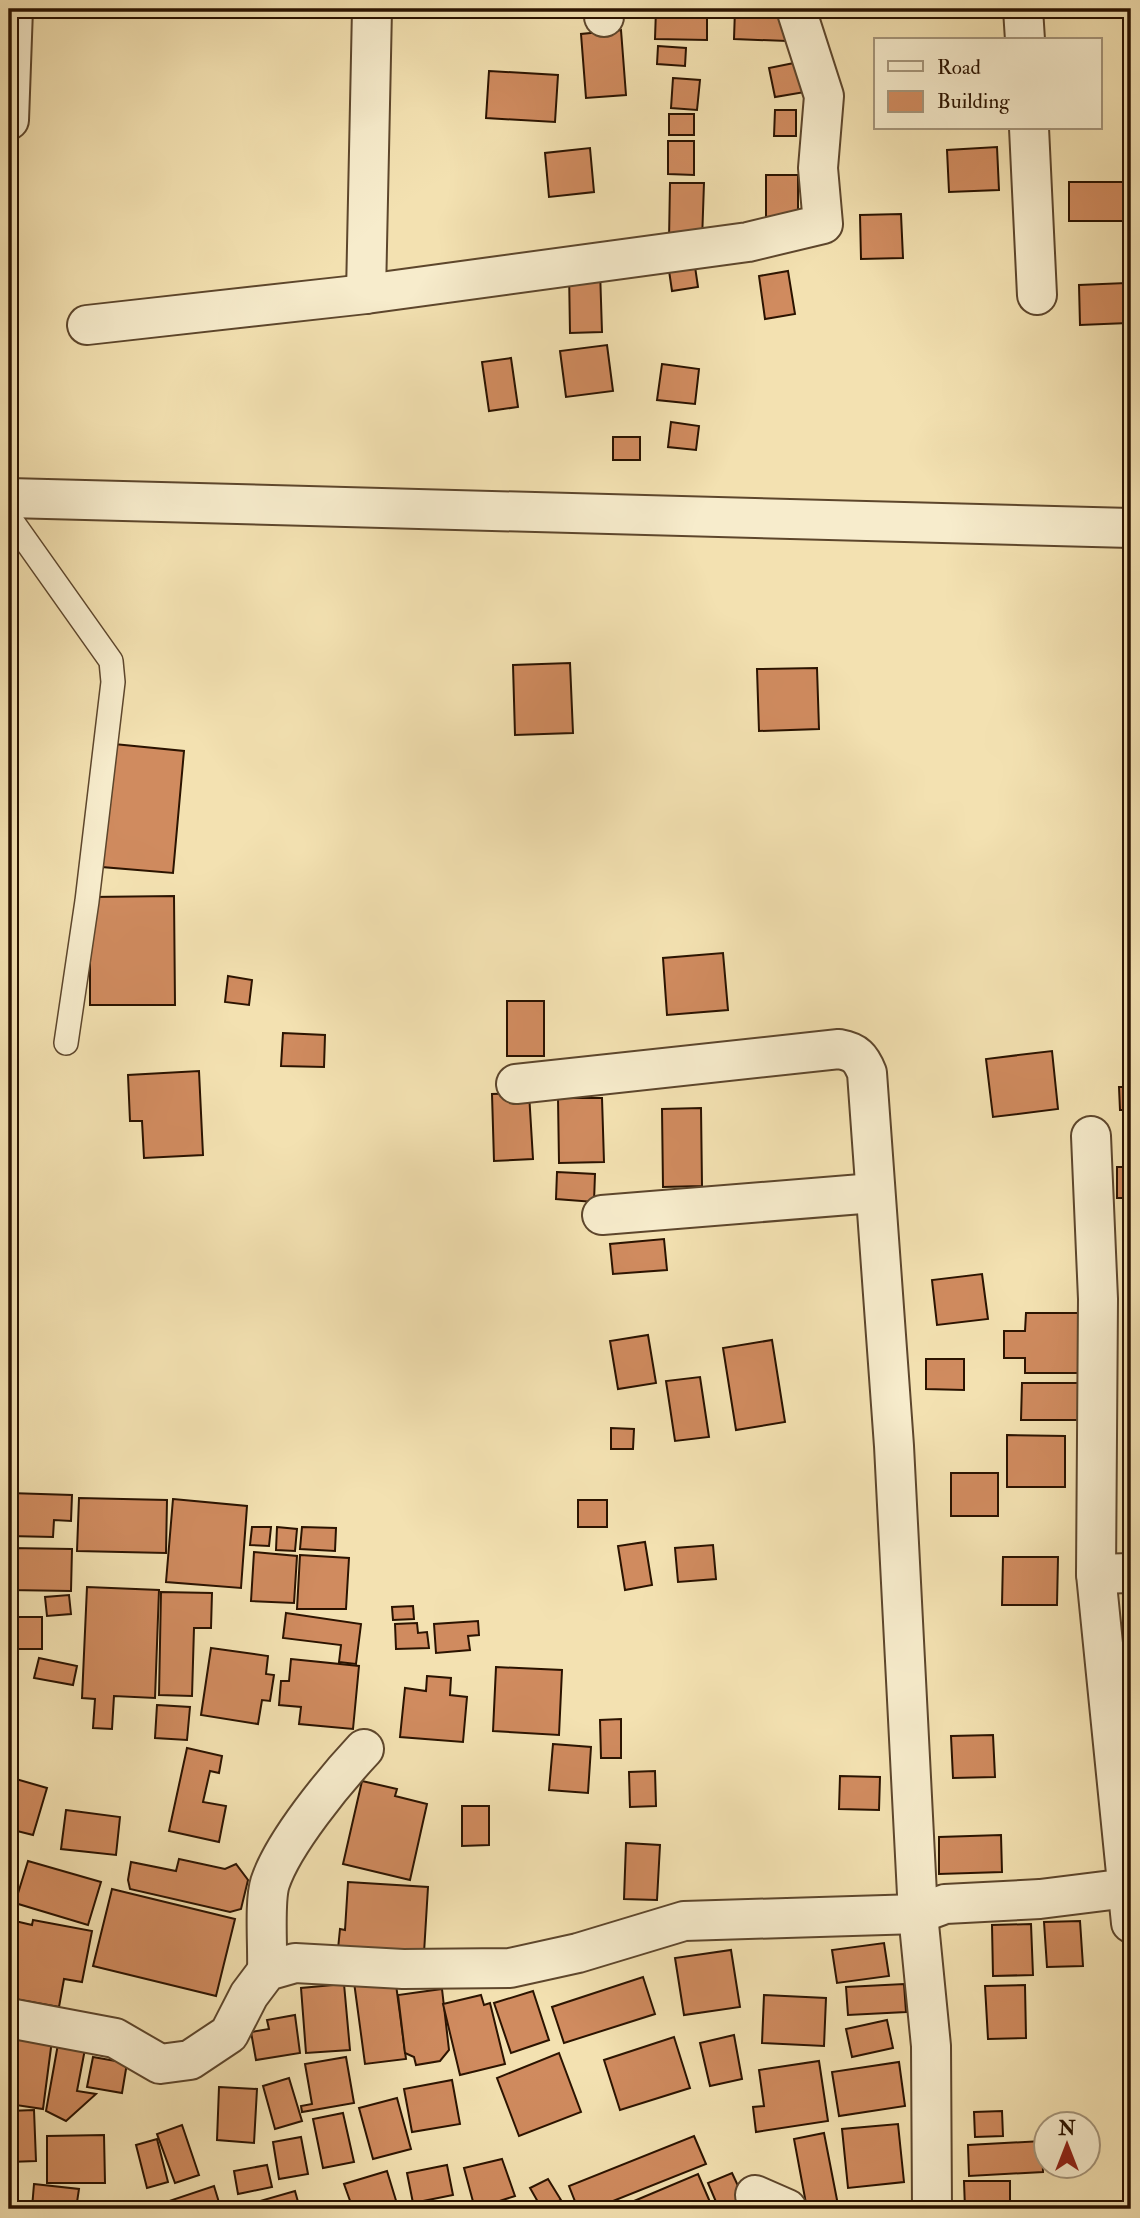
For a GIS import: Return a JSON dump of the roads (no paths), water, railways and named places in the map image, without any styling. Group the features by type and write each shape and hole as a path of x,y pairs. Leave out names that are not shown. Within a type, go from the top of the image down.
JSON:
{"street":[{"path":"9,120 13,9"},
{"path":"366,294 372,9"},
{"path":"87,325 366,294 748,242 823,224 818,168 824,96 796,9"},
{"path":"1023,9 1025,38"},
{"path":"1029,130 1037,295"},
{"path":"9,498 1131,528"},
{"path":"516,1083 839,1049 853,1051 862,1060 867,1073 894,1446 918,1914 931,2046 932,2209"},
{"path":"1091,1136 1131,1923"},
{"path":"602,1215 874,1193"},
{"path":"9,2018 115,2038 160,2064 190,2060 229,2034 249,1995 267,1971 270,1884 293,1841 332,1782 364,1749"},
{"path":"267,1971 295,1963 402,1969 510,1968 578,1953 684,1921 918,1914 945,1904 1040,1899 1120,1889 1128,1883"}],"lane":[{"path":"9,517 111,662 113,682 88,901 66,1043"}]}
